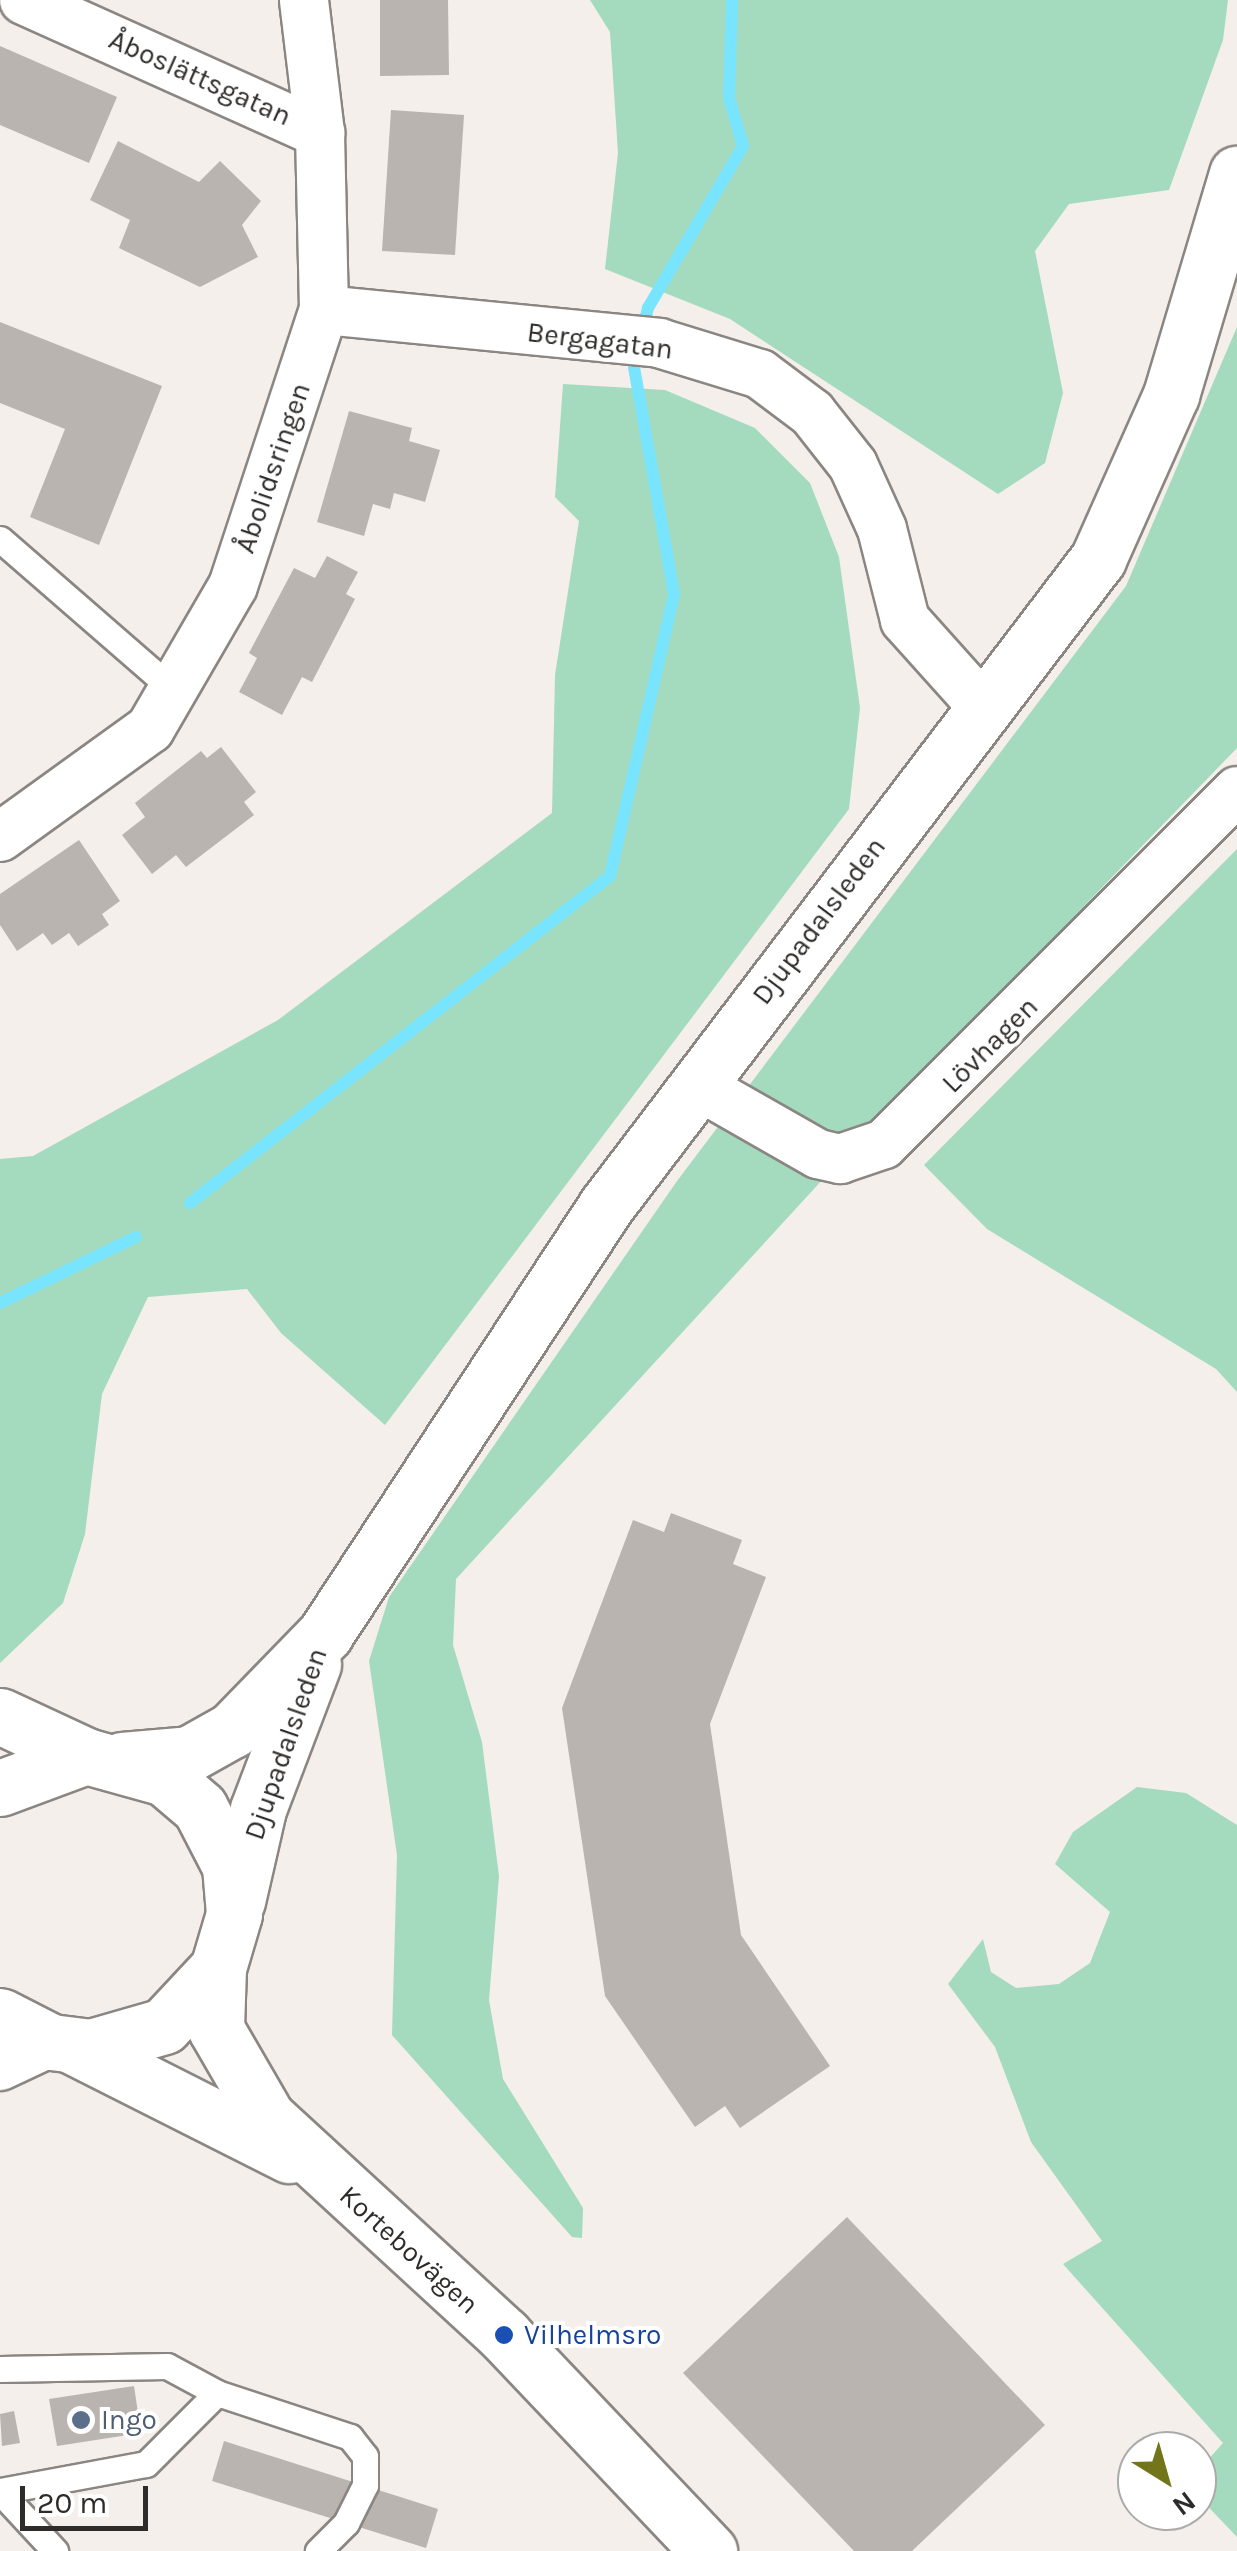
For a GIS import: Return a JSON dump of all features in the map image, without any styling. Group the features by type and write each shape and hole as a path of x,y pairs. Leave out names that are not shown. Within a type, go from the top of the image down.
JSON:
{"street":[{"name":"Åboslättsgatan","path":"24,0 320,133"},
{"name":"Åbolidsringen","path":"0,837 150,730 176,692 233,586 324,310 320,133 304,0"},
{"name":"Djupadalsleden","path":"104,1758 188,1754 232,1730 326,1634 606,1206 1098,559 1171,395 1237,174"},
{"name":"Bergagatan","path":"324,310 638,341 760,374 812,413 853,465 882,529 905,620 984,708"},
{"name":"Lövhagen","path":"697,1085 818,1154 840,1159 884,1144 1237,791"},
{"name":"Djupadalsleden","path":"218,1968 258,1809 326,1634"},
{"path":"0,1716 166,1778 200,1808 230,1866 234,1914"},
{"path":"0,1788 104,1758"},
{"path":"0,2066 62,2044 124,2043 164,2026 218,1968"},
{"name":"Kortebovägen","path":"218,1968 216,2030 236,2076 315,2168 504,2335 709,2551"},
{"name":"Kortebovägen","path":"0,2016 315,2168"}],"lane":[{"path":"0,539 176,692"},
{"path":"0,2368 167,2366 217,2393 350,2437 365,2456 364,2485 346,2524 318,2551"},
{"path":"3,2494 146,2464 217,2393"},
{"path":"3,2494 55,2551"}],"green space":[{"path":"590,0 1228,0 1223,40 1169,190 1069,204 1035,251 1063,393 1045,463 998,494 730,319 605,269 618,153 610,32"},
{"path":"1237,327 1237,748 880,1117 456,1579 453,1645 482,1742 499,1876 489,2000 503,2079 583,2208 582,2238 572,2237 392,2035 397,1855 369,1661 389,1597 677,1181 1126,586"},
{"path":"563,384 665,390 755,428 810,483 839,557 860,708 849,809 385,1425 281,1333 247,1289 148,1297 102,1394 85,1534 63,1603 0,1663 0,1159 33,1156 278,1020 552,813 555,675 579,521 555,497"},
{"path":"1237,849 1237,1392 1216,1369 987,1229 924,1165"},
{"path":"1137,1787 1186,1793 1237,1825 1237,2537 1217,2516 1217,2450 1223,2443 1217,2431 1212,2431 1063,2264 1102,2241 1031,2142 995,2047 948,1984 983,1939 991,1972 1016,1988 1059,1984 1090,1963 1110,1912 1055,1864 1073,1832"}],"building":[{"path":"380,0 448,0 449,75 380,76"},
{"path":"0,46 117,97 89,163 0,125"},
{"path":"391,110 464,115 455,255 382,251"},
{"path":"118,141 199,182 220,161 261,201 242,225 258,257 200,287 119,248 130,220 90,200"},
{"path":"0,322 162,386 99,545 30,517 65,429 0,403"},
{"path":"349,411 412,428 409,441 440,450 425,502 394,493 390,509 373,504 364,536 317,522"},
{"path":"327,556 358,572 346,594 355,599 312,682 302,677 282,715 239,692 257,658 249,653 294,568 315,578"},
{"path":"221,747 256,792 244,802 254,815 186,867 176,855 152,874 122,835 145,817 135,803 201,751 207,758"},
{"path":"79,840 120,901 102,914 109,925 78,946 69,933 52,945 43,933 17,951 0,925 0,894"},
{"path":"671,1513 742,1540 733,1564 766,1577 710,1724 741,1935 830,2066 740,2128 725,2106 695,2127 605,1996 562,1708 633,1520 664,1532"},
{"path":"847,2217 1045,2425 912,2551 854,2551 683,2373"},
{"path":"134,2386 141,2433 57,2446 49,2399"},
{"path":"14,2411 20,2443 2,2446 0,2414"},
{"path":"224,2441 438,2509 426,2548 212,2481"}],"waterway":[{"path":"190,1203 610,876 674,594 634,367 648,308 743,146 729,98 732,0"},
{"path":"0,1303 136,1237"}],"place":[{"name":"Vilhelmsro","path":"504,2335"},
{"name":"Ingo","path":"81,2420"}]}
